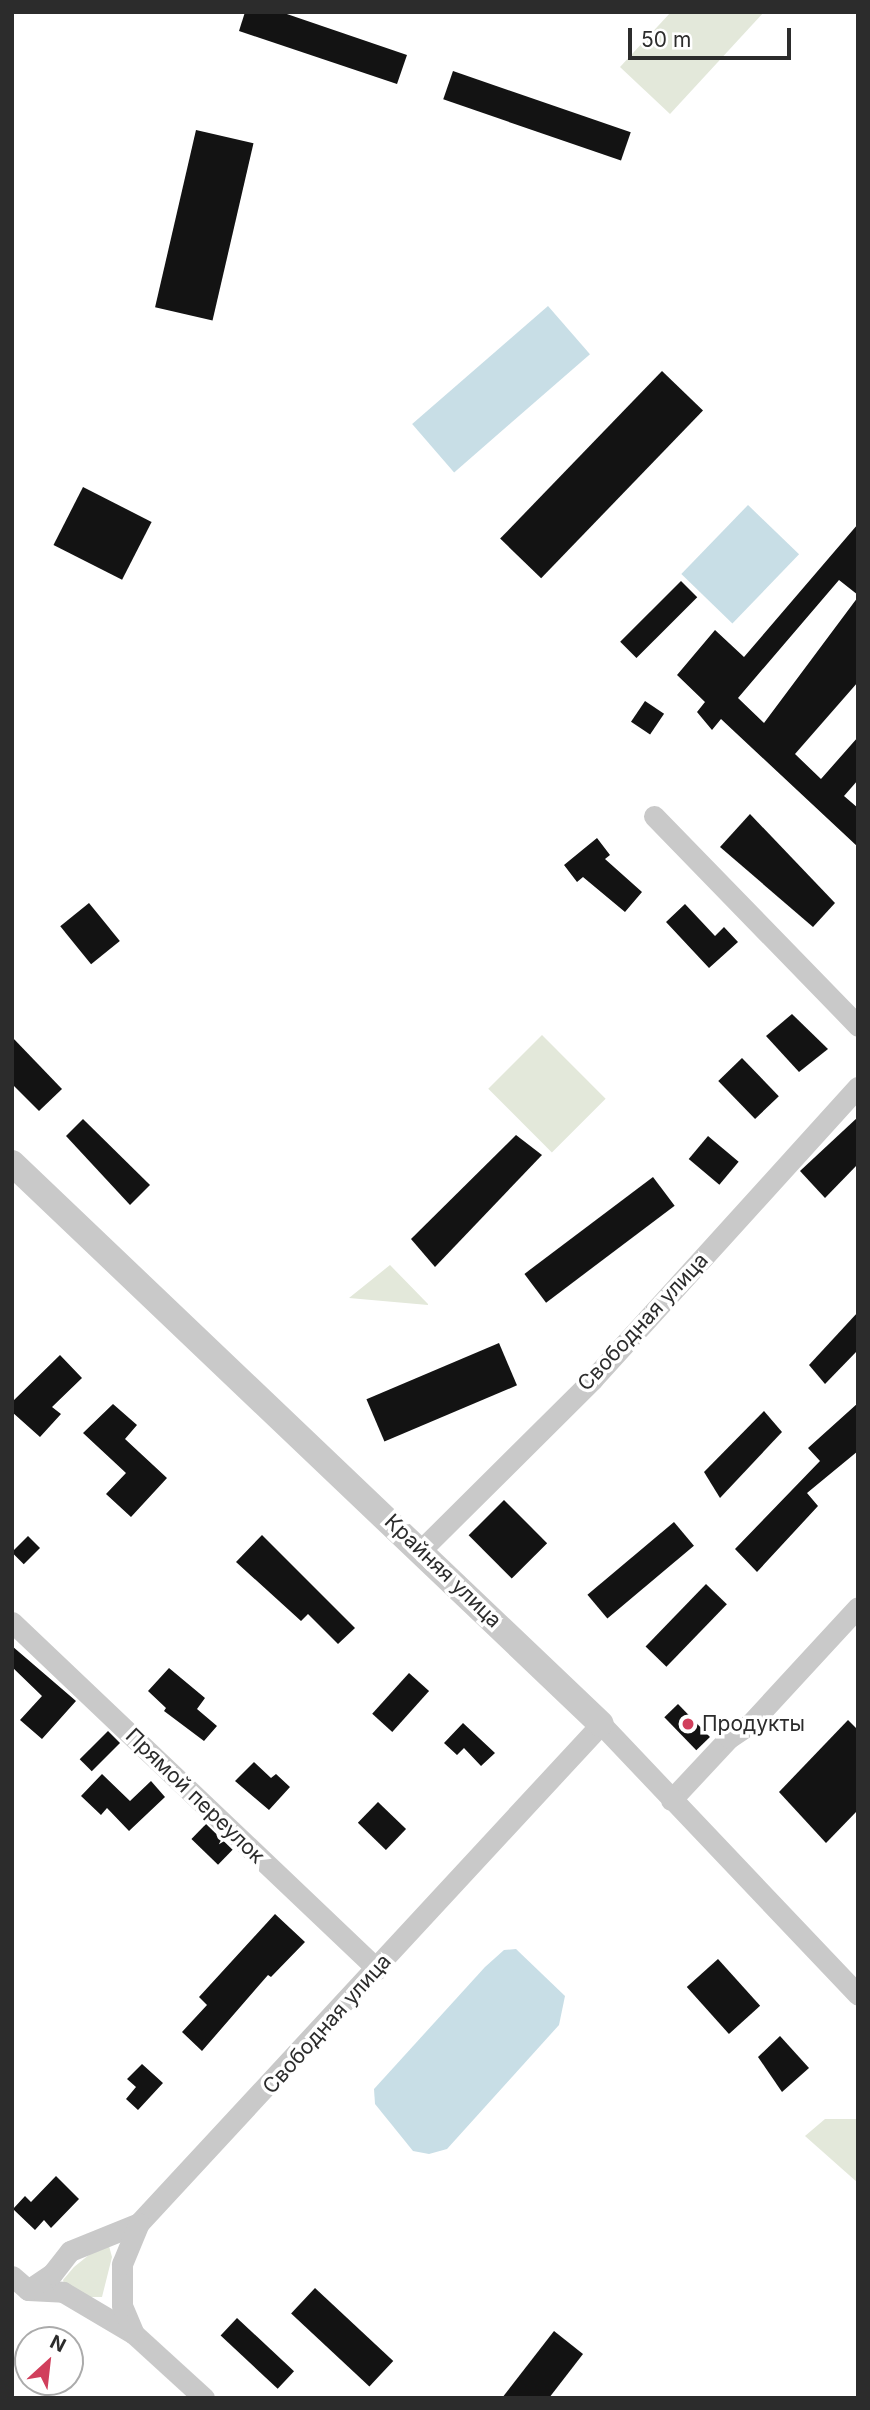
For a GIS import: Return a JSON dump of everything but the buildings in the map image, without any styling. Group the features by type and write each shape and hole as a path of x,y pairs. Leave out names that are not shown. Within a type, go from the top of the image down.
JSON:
{"street":[{"path":"654,816 858,1026"},
{"name":"Свободная улица","path":"422,1549 592,1380 858,1087"},
{"name":"Крайняя улица","path":"12,1163 422,1549 601,1724 858,1996"},
{"path":"671,1800 729,1738 750,1724 858,1607"},
{"name":"Прямой переулок","path":"12,1622 377,1969"},
{"name":"Свободная улица","path":"20,2283 52,2274 70,2251 139,2223 601,1724"},
{"path":"134,2334 122,2306 122,2264 139,2223"},
{"path":"20,2283 63,2292 134,2334 204,2398"}],"shaded area":[{"path":"671,12 764,12 670,114 620,67"},
{"path":"542,1035 606,1099 552,1152 488,1089"},
{"path":"390,1265 428,1304 428,1305 349,1298"},
{"path":"825,2119 858,2119 858,2183 805,2136"},
{"path":"100,2246 109,2246 112,2257 102,2297 86,2297 65,2287 63,2280 74,2267"}],"water":[{"path":"548,306 590,354 454,472 412,424"},
{"path":"748,505 799,554 732,623 681,574"},
{"path":"516,1949 565,1996 559,2025 447,2149 429,2154 413,2151 375,2104 374,2089 485,1967 504,1950"}],"place":[{"name":"Продукты","path":"688,1724"}]}
